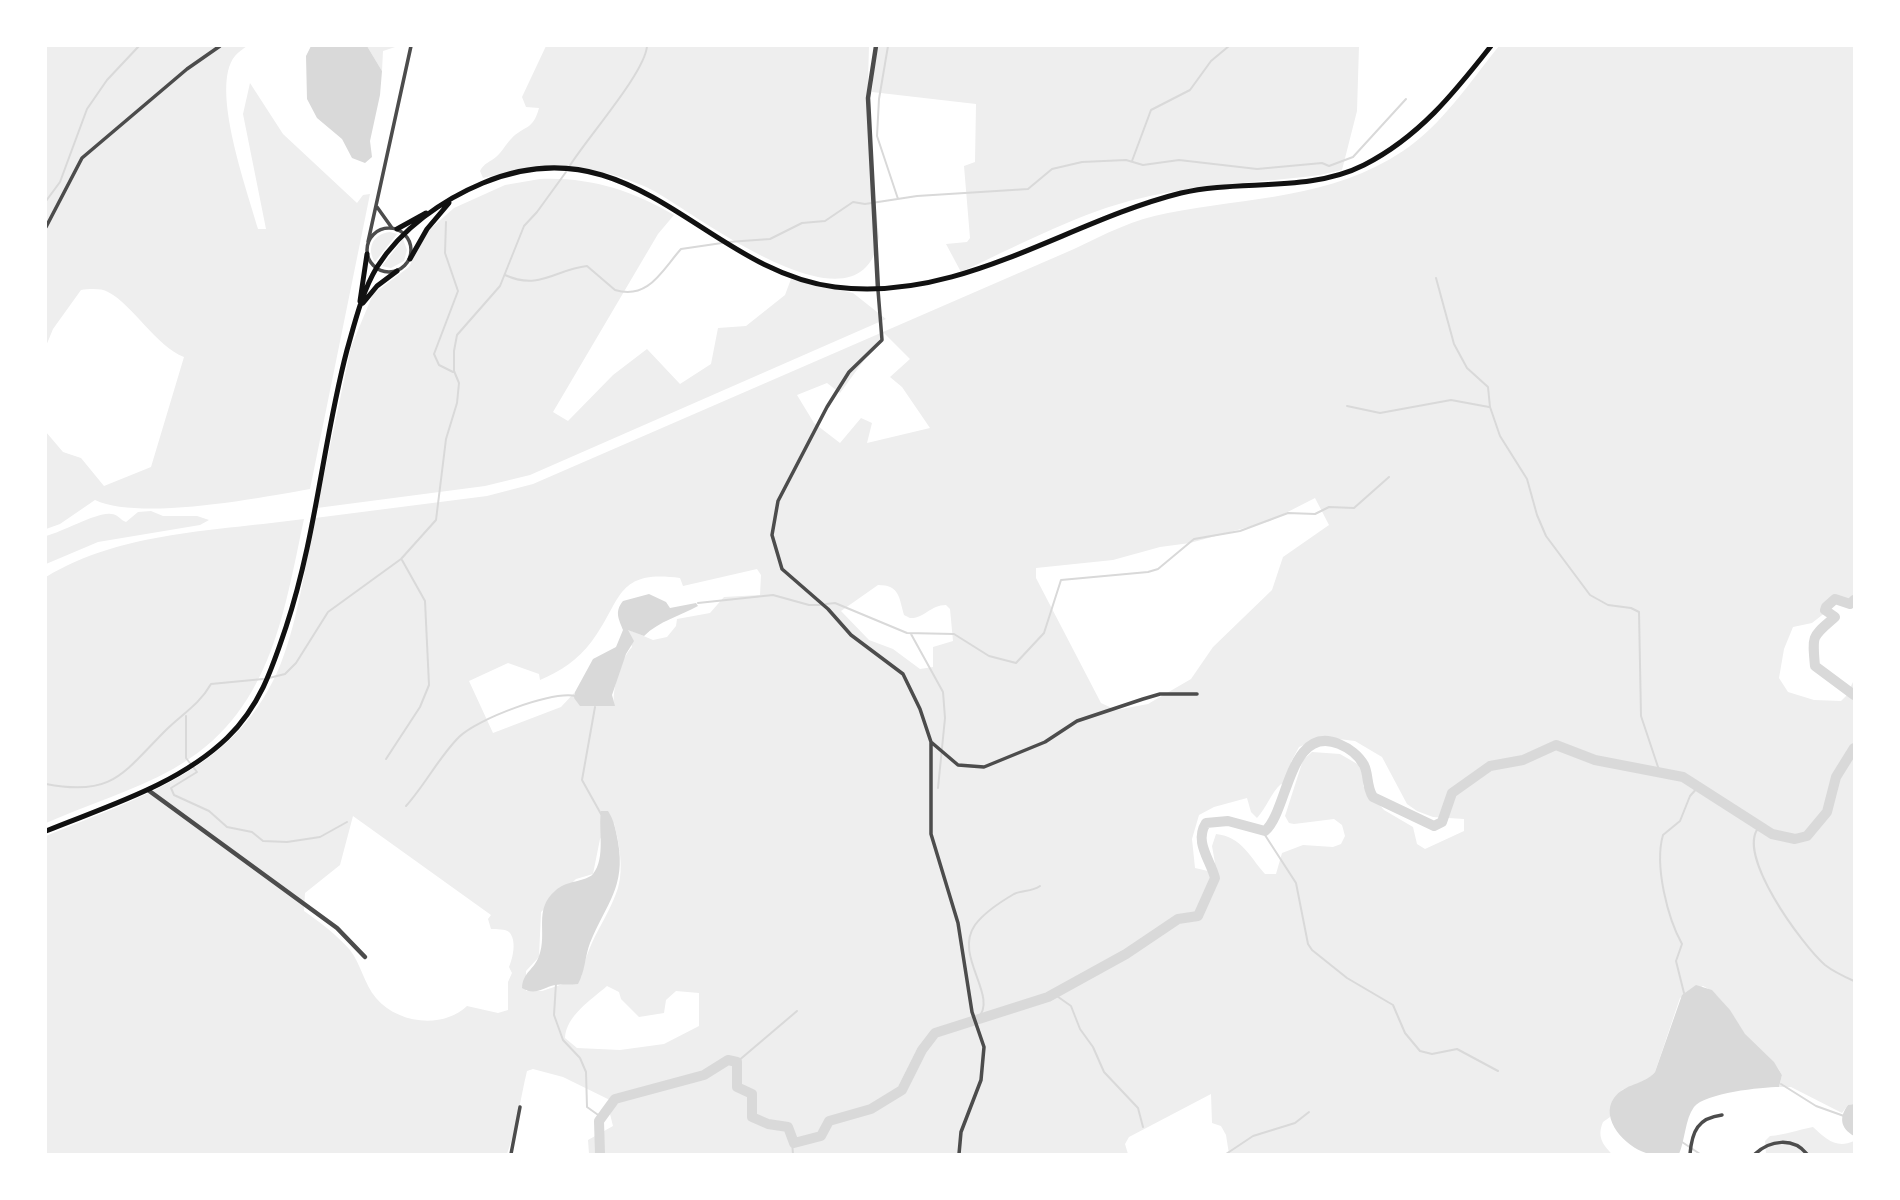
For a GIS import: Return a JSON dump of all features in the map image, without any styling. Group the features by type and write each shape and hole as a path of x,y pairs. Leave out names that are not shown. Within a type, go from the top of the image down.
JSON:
{"main road":[{"path":"394,229 483,182 516,172 575,170 614,178 655,196 756,261 790,276 832,287 878,290 953,279 1089,223 1185,192 1294,183 1358,169 1406,141 1458,89 1491,46"},
{"path":"359,308 376,269 405,233 453,198"},
{"path":"410,259 427,229 453,198"},
{"path":"46,831 147,789 198,762 227,738 266,688 294,604 339,382 359,308 367,254"},
{"path":"359,308 377,286 397,271"}],"street":[{"path":"46,227 82,158 187,69 219,46"},
{"path":"368,242 377,232 394,229 405,233 411,244 410,259 397,271 376,269 367,254 368,242 377,207 387,145 411,46"},
{"path":"876,46 868,98 882,340 849,372 827,407 778,501 772,535 782,569 828,609 851,635 903,674 920,709 931,743 931,834 958,923 972,1012 985,1058 981,1080 961,1132 959,1154"},
{"path":"377,207 394,229"},
{"path":"931,743 958,765 974,769 1045,742 1077,721 1160,694 1197,694"},
{"path":"147,789 337,928 365,957"},
{"path":"511,1154 520,1107"},
{"path":"1690,1154 1697,1126 1703,1119 1723,1115"},
{"path":"1755,1154 1774,1143 1790,1143 1807,1154"}],"shaded area":[{"path":"46,46 247,46 235,56 228,71 226,91 228,115 239,166 258,229 266,229 243,114 250,83 283,134 357,203 363,195 370,194 310,489 231,502 169,508 115,506 95,500 60,524 46,529 46,432 63,452 81,458 104,486 151,467 184,357 164,344 126,305 98,289 81,290 53,329 46,346"},
{"path":"311,46 367,46 382,71 370,141 372,157 365,163 352,158 342,139 317,118 307,99 306,56"},
{"path":"367,46 398,46 383,51 382,71"},
{"path":"546,46 869,46 867,119 879,237 866,267 843,278 812,276 776,263 739,244 650,189 603,173 552,168 483,178 480,171 483,166 531,124 537,115 539,108 526,107 522,97"},
{"path":"876,46 1359,46 1357,111 1342,170 1320,175 1176,191 1129,201 1065,224 961,272 946,244 967,242 970,238 964,166 975,162 976,104 872,92"},
{"path":"1499,46 1854,46 1854,600 1840,601 1812,623 1793,627 1784,649 1779,678 1788,692 1814,700 1841,701 1854,680 1854,1104 1848,1105 1842,1113 1791,1087 1779,1087 1782,1075 1770,1058 1745,1035 1722,1001 1703,986 1680,998 1655,1072 1648,1079 1622,1090 1610,1117 1603,1122 1600,1132 1602,1140 1612,1154 1229,1154 1226,1135 1221,1126 1212,1123 1211,1094 1129,1137 1125,1144 1128,1154 589,1154 588,1140 613,1126 610,1114 616,1103 563,1077 533,1069 527,1071 507,1154 46,1154 46,836 151,792 184,774 214,754 240,729 263,699 281,663 297,609 315,518 487,496 533,484 1131,223 1168,213 1289,194 1347,179 1376,167 1403,151 1430,129","holes":["884,333 910,359 890,377 902,387 930,428 867,443 872,423 861,418 840,443 814,423 797,395 827,383 840,393","1315,498 1329,525 1283,557 1272,590 1213,647 1191,679 1148,704 1116,710 1101,703 1036,578 1036,568 1113,560 1160,547 1190,543 1270,521","757,569 761,575 760,595 724,597 710,613 677,619 676,626 667,637 653,640 627,629 632,647 618,675 614,706 589,706 574,698 575,692 561,707 493,733 469,681 508,663 539,674 540,680 548,677 587,648 616,601 632,583 659,576 680,578 683,586","878,585 895,590 904,615 910,618 940,606 946,605 950,609 953,641 933,647 933,667 920,669 893,649 869,640 841,611","1322,737 1355,741 1382,757 1407,804 1433,817 1464,819 1464,831 1425,849 1417,844 1413,827 1384,810 1363,786 1366,769 1340,754 1312,752 1303,760 1285,816 1289,823 1294,824 1334,819 1342,825 1345,836 1341,844 1333,847 1303,845 1282,853 1276,874 1265,874 1239,843 1216,834 1212,846 1215,863 1208,871 1195,868 1192,839 1199,815 1214,807 1247,798 1251,812 1257,818 1281,784 1288,788 1291,772 1297,768 1291,762 1299,747","353,816 491,915 488,919 491,929 509,932 514,944 509,967 512,973 508,982 508,1010 498,1013 467,1006 446,1018 421,1020 408,1018 385,1007 372,992 350,950 304,911 305,893 340,865","614,823 620,855 620,880 614,900 588,952 581,978 542,991 526,991 526,971 539,957 541,912 576,879 593,874 600,839","607,986 619,992 621,999 639,1017 664,1013 666,1000 676,991 699,993 699,1026 664,1044 620,1050 577,1048 565,1038 566,1030 580,1009"]},
{"path":"540,179 576,180 610,187 674,215 658,234 553,412 568,421 613,375 647,349 680,384 711,364 718,328 746,326 785,295 791,279 853,293 886,319 530,475 485,486 317,508 351,347 373,294 409,267 428,231 454,208 505,185"},
{"path":"390,232 397,234 375,262 371,247 375,239"},
{"path":"403,239 407,250 404,261 391,268 382,266"},
{"path":"151,511 163,516 197,516 209,520 200,525 98,542 46,564 46,536 105,514 115,515 126,522 138,512"},
{"path":"304,519 279,627 252,692 231,721 206,747 173,769 46,823 46,577 106,550 138,542 205,530"},
{"path":"649,594 666,602 670,608 696,603 698,606 663,623 644,636 628,630 634,641 626,654 612,695 615,706 580,706 574,698 575,692 593,659 616,647 623,630 618,616 620,605 623,601"},
{"path":"601,811 608,811 612,818 618,842 619,871 613,895 590,943 578,984 555,985 535,991 522,988 526,975 539,956 544,906 548,898 560,887 590,877 597,867"},
{"path":"1696,985 1712,990 1730,1010 1745,1034 1774,1062 1782,1075 1779,1087 1734,1092 1700,1102 1694,1107 1689,1118 1679,1154 1650,1154 1630,1145 1617,1131 1612,1123 1610,1106 1618,1093 1655,1072 1682,995"},
{"path":"1854,1104 1854,1136 1844,1126 1842,1118 1848,1105"},
{"path":"1813,1127 1827,1139 1837,1143 1854,1141 1854,1154 1766,1154 1765,1141 1770,1136"}],"waterway":[{"path":"46,201 60,182 87,109 107,80 139,46"},
{"path":"569,167 626,89 644,58 647,46"},
{"path":"888,46 879,99 877,136 898,199"},
{"path":"1132,161 1151,110 1190,90 1211,61 1229,46"},
{"path":"728,242 770,239 802,223 825,221 853,202 865,204 917,196 1028,189 1052,169 1082,162 1126,160 1143,165 1179,160 1257,169 1322,163 1329,166 1353,157 1406,99"},
{"path":"269,678 285,674 296,663 328,612 401,559 436,520 446,439 457,403 459,383 454,371 457,335 500,286 524,226 566,172"},
{"path":"446,222 445,253 458,291 434,354 439,365 453,372"},
{"path":"505,275 528,281 538,280 587,266 615,290 637,291 654,281 681,249 722,243"},
{"path":"1436,278 1454,344 1467,368 1488,387 1490,407 1500,436 1527,479 1546,536 1590,595 1608,605 1631,608 1639,612 1641,716 1659,770"},
{"path":"1347,406 1380,413 1451,400 1489,407"},
{"path":"826,604 835,603 907,633 954,634 989,656 1016,663 1044,633 1061,580 1148,572 1158,569 1194,539 1240,531 1288,513 1315,514 1329,507 1354,508 1389,477"},
{"path":"386,759 420,707 429,685 425,601 402,560"},
{"path":"698,603 773,595 809,605 820,605"},
{"path":"1854,600 1850,604 1835,599 1826,607 1825,610 1835,617 1818,633 1814,642 1815,666 1854,695"},
{"path":"911,634 943,692 945,718 938,788"},
{"path":"46,784 87,787 115,778 196,704 211,684 263,679"},
{"path":"406,806 438,762 468,730 497,715 533,702 576,696"},
{"path":"595,707 582,780 601,814"},
{"path":"186,716 186,758 197,772 171,788 174,795 209,811 227,827 252,832 263,841 287,842 320,837 347,822"},
{"path":"600,1154 599,1121 615,1099 704,1075 728,1060 737,1062 737,1087 752,1094 752,1117 768,1124 788,1127 794,1143 821,1136 829,1121 871,1109 902,1090 922,1050 935,1033 1048,997 1126,954 1178,919 1198,916 1215,878 1202,844 1206,823 1228,821 1265,831 1273,821 1300,757 1310,746 1322,741 1339,744 1359,758 1366,769 1373,797 1434,826 1442,822 1452,793 1490,766 1523,760 1556,745 1595,760 1683,777 1772,834 1795,839 1807,836 1827,812 1836,777 1854,748"},
{"path":"1684,993 1676,961 1682,944 1664,892 1661,848 1663,835 1680,821 1690,796 1699,786"},
{"path":"1760,826 1754,839 1756,856 1774,898 1815,955 1828,968 1854,981"},
{"path":"1263,832 1296,883 1308,944 1312,950 1347,978 1393,1005 1405,1033 1420,1051 1432,1054 1457,1049 1498,1071"},
{"path":"978,1018 983,1009 983,999 969,950 975,925 998,904 1014,894 1040,886"},
{"path":"556,983 554,1015 563,1040 580,1058 586,1072 587,1107 601,1117"},
{"path":"1054,994 1071,1006 1080,1029 1093,1047 1104,1072 1138,1108 1143,1127"},
{"path":"737,1062 797,1011"},
{"path":"1781,1084 1816,1106 1844,1116"},
{"path":"1226,1154 1253,1136 1295,1123 1309,1112"},
{"path":"792,1142 793,1154"},
{"path":"1682,1142 1700,1154"}]}
